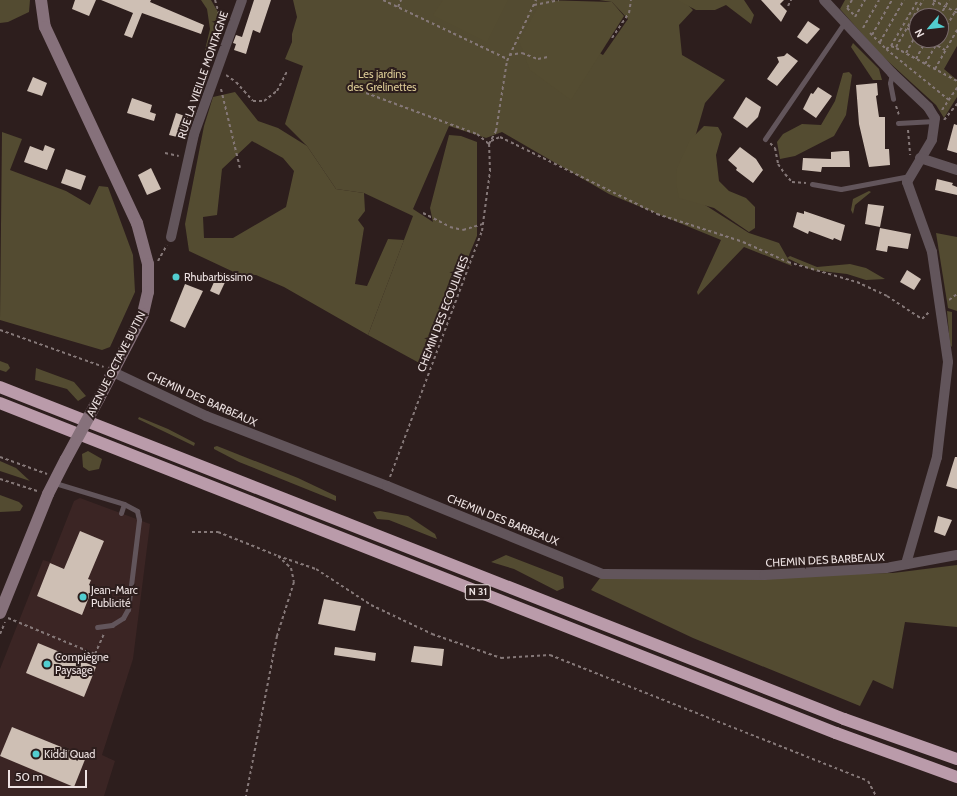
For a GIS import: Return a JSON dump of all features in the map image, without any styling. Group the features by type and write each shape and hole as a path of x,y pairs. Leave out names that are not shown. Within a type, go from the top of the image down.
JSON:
{"highway":[{"name":"N 31","path":"0,387 844,719 957,760"},
{"name":"N 31","path":"0,403 836,733 957,776"}],"main road":[{"name":"AVENUE OCTAVE BUTIN","path":"4,615 54,480 143,314 148,292 148,264 137,223 45,27 41,0"}],"street":[{"name":"RUE LA VIEILLE MONTAGNE","path":"170,237 194,134 242,0"},
{"path":"824,0 892,73 928,107 935,120 932,140 907,182 909,193 932,252 947,356 937,457 906,564"},
{"path":"919,161 957,170"},
{"path":"947,356 957,359"},
{"name":"CHEMIN DES BARBEAUX","path":"113,372 206,416 387,486 603,574 764,575 886,568 957,555"}],"lane":[{"path":"765,138 844,23"},
{"path":"892,73 890,83 893,99"},
{"path":"899,123 935,120"},
{"path":"812,184 841,189 910,176"},
{"path":"54,480 124,504 137,511 139,520 128,608 123,618 107,626 97,627"},
{"path":"121,512 124,504"}],"path":[{"path":"384,0 507,59"},
{"path":"398,7 401,0"},
{"name":"CHEMIN DES ECOULINES","path":"387,486 483,224 490,171 489,144 496,131 507,59 536,0"},
{"path":"534,5 560,0"},
{"path":"612,38 629,13 631,0"},
{"path":"788,6 792,0"},
{"path":"852,0 848,8 864,27 886,48 949,100"},
{"path":"855,17 865,0"},
{"path":"864,27 879,0"},
{"path":"872,35 892,0"},
{"path":"880,42 904,0"},
{"path":"886,48 891,46 921,0"},
{"path":"896,48 921,0"},
{"path":"935,0 956,13"},
{"path":"945,7 949,0"},
{"path":"949,24 956,13 957,8"},
{"path":"935,69 957,30"},
{"path":"891,46 957,81"},
{"path":"906,53 909,48"},
{"path":"916,59 922,48"},
{"path":"925,64 934,48"},
{"path":"941,48 945,50"},
{"path":"509,55 522,53 538,59 548,57"},
{"path":"217,73 236,82 253,101 264,101 277,90 287,71"},
{"path":"217,73 240,168"},
{"path":"935,120 957,88"},
{"path":"366,93 477,134 489,144 500,136 657,214 738,240 788,262 857,282 887,296 922,319 932,310"},
{"path":"893,99 899,123"},
{"path":"935,120 945,120 957,104"},
{"path":"907,122 908,152 919,161"},
{"path":"765,138 775,148 778,164 792,182 812,184"},
{"path":"165,153 179,156"},
{"path":"423,213 450,227 463,230 483,224"},
{"path":"148,264 161,258 170,237"},
{"path":"0,330 113,372"},
{"path":"0,457 54,480"},
{"path":"0,479 48,494"},
{"path":"192,532 218,532 316,570 370,605 432,634 501,658 550,655 868,781 876,796"},
{"path":"246,796 277,636 294,582 292,568 278,556"},
{"path":"4,615 95,654 107,626"}],"shaded area":[{"path":"443,0 508,0 487,42 433,15"},
{"path":"542,0 612,2 624,16 571,100 530,70 519,41"},
{"path":"677,0 744,0 754,15 751,24 726,5 715,10 696,10"},
{"path":"853,43 879,69 882,80 873,80 851,47"},
{"path":"849,72 852,75 846,115 834,136 795,156 780,159 777,142 783,134 802,124 821,125 835,101 843,73"},
{"path":"235,92 258,121 278,128 307,146 336,189 364,193 365,211 358,220 364,228 355,284 367,286 388,239 404,240 368,335 284,287 256,275 238,274 189,251 185,224 204,126 213,97","holes":["252,141 283,158 294,171 286,207 233,238 204,238 203,217 217,215 222,169"]},
{"path":"704,126 718,127 722,134 716,155 719,181 729,191 746,198 755,207 755,228 749,232 714,208 679,198 676,183 677,168 690,140"},
{"path":"869,191 871,192 855,205 853,214 851,210 853,199"},
{"path":"790,256 817,267 850,264 866,268 885,279 866,280 847,274 812,270 787,258"},
{"path":"80,498 150,524 133,659 102,755 115,761 104,796 0,796 0,669 43,560 50,562 74,501"}],"green space":[{"path":"0,0 30,0 29,12 8,22 0,23"},
{"path":"201,0 211,0 218,12 220,25 214,54 205,50 210,29 207,9"},
{"name":"Les jardins des Grelinettes","path":"293,0 550,0 578,41 603,55 628,19 612,2 599,0 683,0 693,10 679,25 682,55 725,80 705,103 680,189 749,233 779,243 792,266 744,247 698,295 697,292 721,240 609,194 502,132 486,138 449,126 413,209 433,222 430,208 449,135 461,136 477,142 477,236 423,365 368,335 413,216 364,193 336,189 307,146 285,124 303,66 285,59 292,42 292,34 297,17"},
{"path":"845,0 957,0 957,46 944,69 957,80 957,97 944,118 936,105 880,54 840,9"},
{"path":"2,132 22,139 10,170 66,191 90,205 99,186 108,187 133,255 135,292 110,347 102,350 0,320"},
{"path":"936,233 957,237 957,311 948,308"},
{"path":"947,311 952,312 952,347 950,345"},
{"path":"0,361 8,364 10,368 6,372 0,370"},
{"path":"36,368 74,382 86,396 78,401 67,389 35,380"},
{"path":"139,417 168,429 195,443 194,446 138,419"},
{"path":"217,446 298,478 336,496 336,501 239,462 214,449 214,447"},
{"path":"88,451 102,459 99,469 89,471 83,467 82,454"},
{"path":"0,461 16,468 30,481 0,471"},
{"path":"0,495 19,502 23,506 20,511 0,512"},
{"path":"380,511 408,516 435,534 437,539 389,520 377,519 373,512"},
{"path":"506,555 563,577 564,588 557,591 514,569 491,562"},
{"path":"957,565 957,627 905,622 893,689 873,680 860,706 693,638 591,590 603,574 680,577 893,573"}],"building":[{"path":"75,0 96,0 89,16 72,9"},
{"path":"101,0 151,0 150,2 204,25 201,34 142,13 132,38 124,35 133,13"},
{"path":"254,0 271,0 260,33 253,30 246,54 234,50 236,44 233,43 236,35 242,37"},
{"path":"761,0 784,0 780,4 787,11 781,22"},
{"path":"808,21 820,29 807,44 797,37"},
{"path":"787,53 798,61 777,86 767,79 779,62 777,57 784,56"},
{"path":"33,77 47,83 42,96 27,91"},
{"path":"877,83 878,95 876,96 879,117 885,117 885,149 889,149 890,165 869,167 859,124 856,85"},
{"path":"818,87 832,96 816,118 803,109 811,93 813,94"},
{"path":"746,97 761,107 758,117 747,128 733,118"},
{"path":"132,98 152,105 150,112 156,114 154,121 127,113"},
{"path":"176,113 188,117 181,138 169,135"},
{"path":"954,124 957,125 957,153 947,150"},
{"path":"45,145 55,149 47,170 24,162 30,146 43,151"},
{"path":"740,147 756,159 763,170 753,183 736,170 737,168 728,160"},
{"path":"849,151 850,167 822,167 821,172 802,170 803,158 831,159 831,152"},
{"path":"151,168 161,189 147,195 138,175"},
{"path":"66,169 86,176 81,190 61,183"},
{"path":"937,179 953,183 952,185 957,187 957,195 935,190"},
{"path":"868,204 884,206 880,227 865,224"},
{"path":"804,211 845,225 841,241 834,238 833,240 809,231 808,234 793,227 797,212 804,214"},
{"path":"880,228 911,234 908,249 888,246 887,252 876,250"},
{"path":"907,270 921,279 914,290 900,282"},
{"path":"219,271 227,278 219,295 210,291"},
{"path":"185,284 203,291 185,328 170,321"},
{"path":"955,457 957,457 957,489 946,486"},
{"path":"938,516 952,520 945,536 934,532"},
{"path":"80,531 104,541 88,579 91,580 89,585 93,587 82,615 37,596 50,563 64,569"},
{"path":"324,599 361,606 355,631 318,624"},
{"path":"38,643 96,667 84,697 26,673"},
{"path":"414,646 444,649 442,666 411,662"},
{"path":"335,647 376,653 375,661 334,655"},
{"path":"12,727 86,757 74,787 0,756"}],"place":[{"name":"Rhubarbissimo","path":"176,277"},
{"name":"Jean-Marc Publicité","path":"83,597"},
{"name":"Compiègne Paysage","path":"47,664"},
{"name":"Kiddi Quad","path":"36,754"}]}
